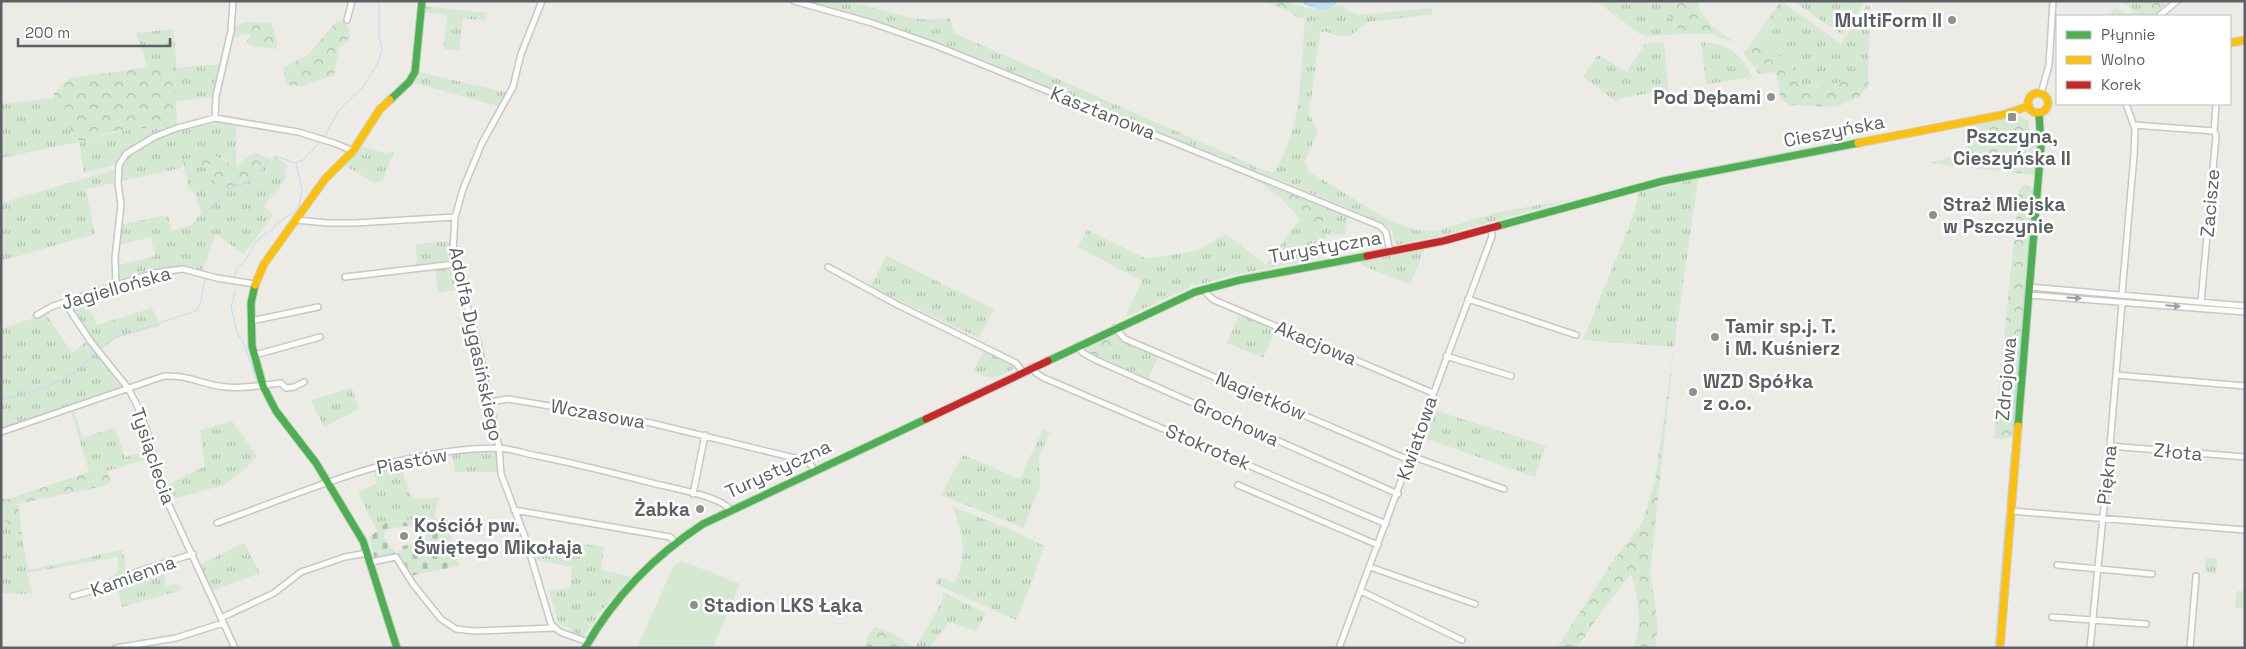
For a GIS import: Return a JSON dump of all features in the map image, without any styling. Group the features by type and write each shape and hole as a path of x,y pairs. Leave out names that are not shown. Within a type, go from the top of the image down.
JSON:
{"main road":[{"path":"397,648 363,542 316,463 276,411 263,386 252,346 250,321 255,284 264,264 325,179 352,151 380,108 409,82 415,72 422,1"},
{"path":"2231,43 2245,40"},
{"path":"2041,93 2048,102 2046,109 2039,113 2033,111 2029,106 2031,96 2041,93"},
{"path":"2048,102 2056,102"},
{"name":"Cieszyńska","path":"1644,186 2002,115 2029,106"},
{"name":"Zdrojowa","path":"2000,648 2042,146 2039,113"},
{"name":"Turystyczna","path":"586,645 621,596 676,543 697,527 1032,367 1204,288 1443,241 1644,186"}],"street":[{"path":"215,118 216,96 231,31 233,1"},
{"path":"347,20 352,1"},
{"name":"Adolfa Dygasińskiego","path":"542,1 521,54 513,87 482,143 463,189 455,217 453,234 455,264 478,343 499,448 501,474 525,537 554,628"},
{"name":"Kasztanowa","path":"794,1 872,23 937,46 1380,226 1386,232 1390,252"},
{"path":"2041,93 2049,65 2053,1"},
{"path":"2160,15 2177,1"},
{"name":"Piękna","path":"2090,648 2110,446 2134,155 2134,125 2126,105"},
{"name":"Zacisze","path":"2201,302 2216,136 2214,131 2216,105"},
{"path":"116,286 115,258 121,206 118,182 119,165 126,154 154,137 177,128 215,118 298,132 334,143 352,151"},
{"path":"2134,125 2214,131"},
{"path":"296,220 328,224 455,217"},
{"name":"Kwiatowa","path":"1339,648 1398,494 1446,356 1492,236 1491,228"},
{"path":"345,277 455,264"},
{"path":"828,267 896,304 1016,363 1023,372"},
{"name":"Jagiellońska","path":"37,315 53,306 154,273 183,269 255,284"},
{"name":"Akacjowa","path":"1204,288 1207,294 1214,300 1433,393"},
{"path":"2030,291 2245,312"},
{"path":"1468,299 1576,334"},
{"path":"2122,299 2245,306"},
{"name":"Tysiąclecia","path":"65,303 91,342 128,388 137,405 148,434 161,488 235,648"},
{"path":"250,321 318,307"},
{"name":"Nagietków","path":"1115,328 1125,339 1410,458 1504,489"},
{"path":"255,355 320,337"},
{"name":"Grochowa","path":"1077,346 1083,353 1096,360 1398,494"},
{"path":"1446,356 1511,376"},
{"name":"Stokrotek","path":"1032,367 1036,373 1044,378 1386,524"},
{"path":"1,432 164,376 182,375 225,387 263,386 281,383 286,388 304,382"},
{"path":"2116,375 2245,386"},
{"name":"Wczasowa","path":"490,402 508,399 650,423 803,460 810,464 814,470"},
{"path":"693,494 705,435"},
{"name":"Złota","path":"2110,446 2245,457"},
{"path":"499,448 579,465 693,494 724,503 730,510"},
{"name":"Piastów","path":"217,523 326,482 416,456 499,448"},
{"path":"1238,485 1378,545"},
{"path":"514,510 670,537 676,543"},
{"path":"2011,510 2245,530"},
{"path":"116,648 144,645 176,638 222,621 274,593 301,572 345,557 367,553"},
{"name":"Kamienna","path":"73,596 95,590 142,570 193,554"},
{"path":"370,562 396,557 413,584 441,619 456,629 475,631 554,628 586,645"},
{"path":"2058,565 2152,574"},
{"path":"1370,567 1475,604"},
{"path":"2190,648 2196,576"},
{"path":"1361,591 1462,640"},
{"path":"2052,617 2146,624"}],"green space":[{"path":"804,1 843,1 908,17 921,19 950,18 954,33 1266,171 1274,172 1284,154 1296,114 1306,8 1326,10 1342,4 1347,11 1358,15 1431,8 1433,14 1368,22 1349,36 1338,36 1325,31 1320,33 1309,114 1318,131 1305,161 1308,171 1387,219 1415,230 1435,231 1499,212 1578,198 1440,236 1396,245 1392,231 1382,222 941,43"},
{"path":"1264,1 1287,1 1306,8 1307,15 1301,19 1288,11"},
{"path":"1596,1 1670,1 1673,6 1672,22 1681,34 1647,36 1640,34"},
{"path":"1670,1 1698,1 1701,12 1712,26 1734,42 1710,34 1681,34 1669,15 1673,6"},
{"path":"1781,1 1841,44 1867,5 1870,7 1868,75 1827,85 1810,86 1802,84 1794,70 1772,51 1763,39"},
{"path":"1781,1 1763,38 1767,45 1793,69 1802,84 1813,87 1868,75 1869,86 1859,97 1836,107 1789,105 1780,97 1776,72 1759,74 1744,53"},
{"path":"1797,1 1862,1 1864,3 1843,35 1796,3"},
{"path":"2120,1 2147,1 2149,6 2135,11"},
{"path":"2147,1 2162,1 2167,9 2159,15 2109,15 2115,8 2127,14 2149,6"},
{"path":"424,6 487,13 486,21 463,18 459,50 444,49 447,15 423,12"},
{"path":"341,20 349,27 350,38 339,49 334,75 303,86 286,85 284,67 308,55 335,23"},
{"path":"245,22 271,23 277,41 277,49 250,46 247,41 250,34 242,34 237,38 232,36 233,28"},
{"path":"173,29 177,68 223,64 213,97 176,101 171,77 174,68 171,64 148,67 136,33"},
{"path":"1664,42 1668,90 1620,98 1616,102 1583,77 1598,55 1627,72 1645,44"},
{"path":"1701,42 1719,45 1732,50 1742,60 1752,76 1748,82 1747,78 1706,84"},
{"path":"171,64 174,68 171,77 176,101 177,128 142,128 115,131 92,138 83,143 75,136 54,102 54,93 71,78"},
{"path":"418,72 509,93 501,107 411,82"},
{"path":"54,98 87,140 128,130 170,128 123,151 114,165 84,173 79,142 1,158 1,104"},
{"path":"2020,116 2028,121 2031,136 2037,148 2035,175 1930,163 1964,153 1973,126"},
{"path":"217,121 236,124 236,167 223,158 182,160 182,168 120,181 123,163 139,147 165,135"},
{"path":"361,146 385,153 394,152 383,180 374,183 343,164"},
{"path":"254,152 272,160 248,182 239,184 231,189 223,189 214,181 212,172 214,163 185,171 182,160 213,154 236,167"},
{"path":"276,157 287,165 285,180 264,206 273,215 244,254 216,234 202,272 182,267 118,284 118,265 155,256 151,237 119,245 123,224 168,215 171,231 193,224 201,212 194,191 189,190 185,171 214,163 231,189 239,184 248,182"},
{"path":"114,170 114,183 86,189 95,234 1,261 1,203"},
{"path":"1698,179 1674,347 1583,340 1633,216 1639,192"},
{"path":"1258,181 1338,211 1332,228 1300,219 1283,200"},
{"path":"2024,185 2035,188 2014,436 2005,439 1994,439 2019,190"},
{"path":"1338,211 1348,216 1345,234 1327,235 1320,258 1228,276 1195,286 1194,283 1190,285 1191,287 1125,317 1142,281 1078,247 1087,230 1147,259 1198,250 1226,234 1266,265 1300,219 1331,228"},
{"path":"451,241 452,262 417,267 416,244"},
{"path":"1424,250 1410,284 1361,265 1360,260"},
{"path":"886,256 994,309 979,338 871,287"},
{"path":"454,267 461,290 438,292 435,269"},
{"path":"85,299 97,325 152,308 160,326 116,338 100,350 79,321 70,304"},
{"path":"1240,312 1276,328 1263,358 1227,343"},
{"path":"46,314 72,353 87,341 122,385 121,389 1,429 1,329"},
{"path":"1115,333 1120,339 1102,358 1081,349"},
{"path":"1120,339 1159,355 1148,379 1102,358"},
{"path":"1674,347 1650,572 1658,624 1655,648 1634,648 1639,620 1636,592 1631,574 1604,608 1577,648 1557,648 1610,565 1642,523 1655,481"},
{"path":"985,349 1018,367 993,379 973,371"},
{"path":"352,388 359,409 324,427 311,400"},
{"path":"1431,409 1546,446 1535,477 1421,437"},
{"path":"74,410 83,438 115,427 125,457 150,450 151,458 107,471 89,472 71,411"},
{"path":"232,421 257,456 245,469 224,485 176,498 165,486 205,466 200,430"},
{"path":"1043,429 1050,432 1039,457 1040,486 1024,528 941,495 963,455 1020,479"},
{"path":"481,451 496,452 499,472 455,472 452,454"},
{"path":"399,462 412,499 439,498 434,518 388,521 377,531 358,492 377,483 373,470"},
{"path":"107,471 111,482 103,486 18,504 22,536 5,521 1,522 1,496 5,500 89,472"},
{"path":"953,507 1012,530 1044,546 1016,620 936,584 938,577 955,583 962,562 963,545"},
{"path":"447,518 459,566 410,576 396,555 374,557 370,537 388,521","holes":["404,526 416,527 419,542 403,546 401,550 398,550 398,554 396,554 384,536 386,530"]},
{"path":"5,521 22,536 28,570 122,550 128,577 163,567 166,586 179,583 182,590 122,607 116,584 95,588 118,572 118,557 27,573 32,594 1,593 1,522"},
{"path":"530,541 559,544 572,542 604,547 601,570 631,577 601,611 584,636 573,634 573,630 559,624 549,591 570,587 572,567 537,560"},
{"path":"244,543 260,573 212,591 200,565"},
{"path":"2206,558 2217,558 2216,573 2205,572"},
{"name":"Stadion LKS Łąka","path":"682,561 740,584 713,648 637,648 674,565"},
{"path":"2237,591 2245,591 2245,609 2235,608"},
{"path":"942,592 986,613 976,631 949,622 929,648 915,648 943,600"},
{"path":"875,627 892,633 915,648 869,648 866,645 869,634"}],"water":[{"path":"1297,1 1338,1 1329,9 1324,10"}],"waterway":[{"path":"324,137 339,110 363,87 378,63 382,50 379,35 379,1"},
{"path":"2034,174 2037,138"},
{"path":"198,220 235,185 242,185 275,156 295,163 303,160 319,143"},
{"path":"235,276 236,270 246,259 257,240 273,229 276,224 299,206 302,190 296,164"},
{"path":"2027,263 2033,189"},
{"path":"2023,305 2026,278"},
{"path":"100,349 114,338 196,311 201,301 204,281 207,279 222,281"},
{"path":"236,291 231,306 237,333 245,346 256,378"},
{"path":"2012,435 2023,309"},
{"path":"4,399 54,384 76,371 95,353"},
{"path":"2007,507 2011,453"},
{"path":"1995,648 2006,513"}],"traffic: fast":[{"path":"390,100 409,82 415,72 422,1"},
{"path":"2018,426 2041,146 2039,113"},
{"path":"1498,226 1663,181 1858,143"},
{"path":"1048,361 1195,292 1240,280 1367,256"},
{"path":"255,285 251,303 252,346 263,386 276,411 316,463 363,541 397,648"},
{"path":"585,648 596,629 636,579 685,536 703,524 926,419"}],"traffic: slow":[{"path":"2231,43 2245,40"},
{"path":"2038,93 2045,96 2048,103 2045,110 2038,113 2031,110 2028,103 2031,96 2038,93"},
{"path":"255,285 264,264 325,179 353,151 380,109 390,100"},
{"path":"1858,143 2002,115 2029,106"},
{"path":"2000,648 2018,426"}],"traffic: jam":[{"path":"1367,256 1443,241 1498,226"},
{"path":"926,419 1048,361"}],"place":[{"name":"MultiForm II","path":"1952,20"},
{"name":"Pod Dębami","path":"1771,97"},
{"name":"Pszczyna, Cieszyńska II","path":"2012,117"},
{"name":"Straż Miejska w Pszczynie","path":"1933,215"},
{"name":"Tamir sp.j. T. i M. Kuśnierz","path":"1715,337"},
{"name":"WZD Spółka z o.o.","path":"1693,392"},
{"name":"Żabka","path":"700,509"},
{"name":"Kościół pw. Świętego Mikołaja","path":"404,536"},
{"name":"Stadion LKS Łąka","path":"694,605"}]}
